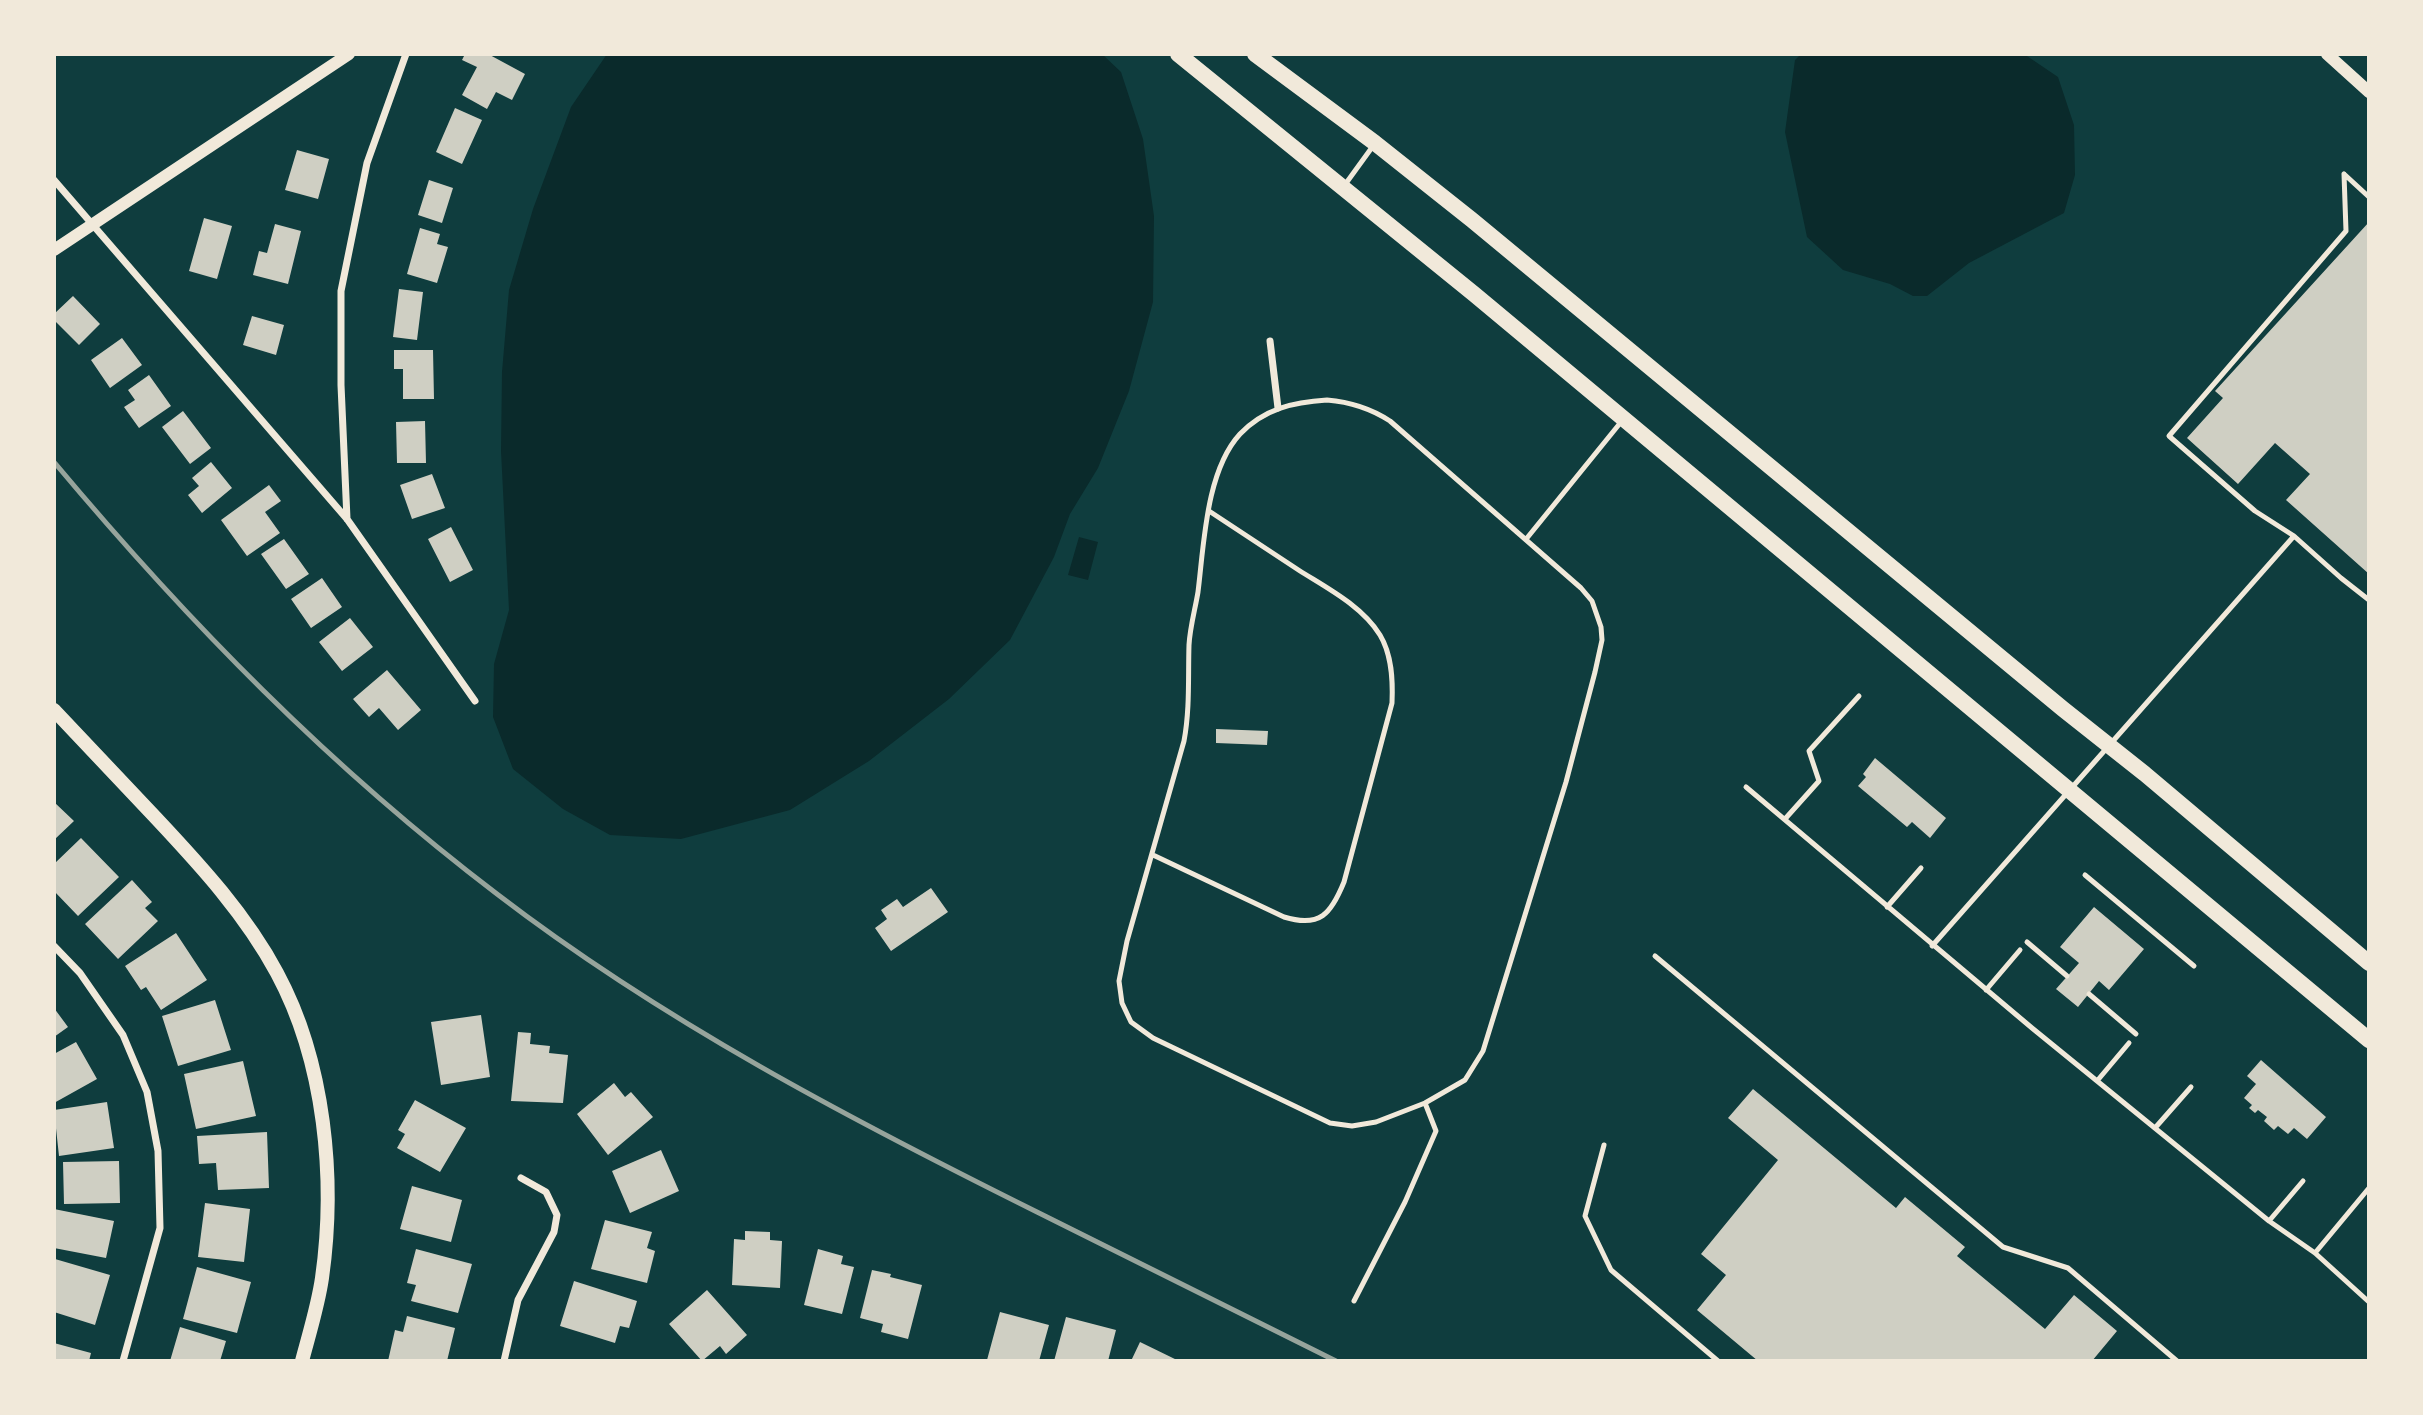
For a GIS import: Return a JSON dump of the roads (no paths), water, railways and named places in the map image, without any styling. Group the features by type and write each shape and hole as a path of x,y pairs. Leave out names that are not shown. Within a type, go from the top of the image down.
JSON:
{"main road":[{"path":"1178,54 1343,186 2369,1040"},
{"path":"1255,54 1375,143 1472,220 2369,963"},
{"path":"54,710 201,866 244,921 277,973 303,1034 325,1133 328,1217 322,1280 302,1361"}],"street":[{"path":"54,250 349,54"},
{"path":"347,519 341,385 341,291 367,163 406,54"},
{"path":"2327,54 2369,92"},
{"path":"54,180 347,519 475,701"},
{"path":"1270,341 1278,408"},
{"path":"54,946 80,973 123,1035 147,1092 158,1151 160,1228 123,1361"},
{"path":"503,1361 518,1300 554,1232 557,1214 545,1192 521,1178"}],"lane":[{"path":"1343,186 1375,143"},
{"path":"2369,197 2344,174 2346,231 2169,436 2255,511 2294,536 2341,579 2369,600"},
{"path":"1327,400 1356,404 1391,421 1527,538 1581,588 1598,614 1602,640 1566,782 1483,1051 1465,1080 1425,1103 1376,1122 1338,1126 1153,1038 1134,1026 1122,1003 1119,981 1127,941 1186,730 1189,642 1209,511 1217,475 1227,453 1239,435 1252,423 1287,405 1327,400"},
{"path":"1527,538 1623,419"},
{"path":"1153,855 1284,916 1306,921 1320,918 1335,902 1344,882 1392,703 1392,682 1386,649 1380,635 1366,618 1339,597 1209,511"},
{"path":"1933,946 2294,536"},
{"path":"1785,819 1819,781 1809,751 1859,696"},
{"path":"1746,787 1986,990 2269,1221 2315,1253 2369,1302"},
{"path":"1887,907 1921,868"},
{"path":"2085,875 2194,966"},
{"path":"2027,942 2067,976"},
{"path":"1986,990 2020,950"},
{"path":"1655,956 2003,1247 2068,1268 2177,1361"},
{"path":"2089,994 2136,1034"},
{"path":"2097,1080 2129,1043"},
{"path":"2155,1128 2191,1087"},
{"path":"1354,1301 1405,1202 1436,1131 1425,1103"},
{"path":"1604,1145 1585,1216 1611,1270 1718,1361"},
{"path":"2269,1221 2303,1181"},
{"path":"2315,1253 2369,1188"}],"water":[{"path":"607,54 1102,54 1121,72 1143,139 1154,216 1153,302 1129,391 1098,468 1070,514 1054,557 1010,640 949,699 869,761 790,810 681,839 610,835 563,809 513,769 493,717 494,664 509,610 501,451 502,372 509,290 533,209 571,107"},
{"path":"1801,54 2024,54 2058,77 2074,125 2075,175 2064,213 1969,263 1927,296 1913,296 1890,284 1843,270 1807,237 1785,132 1795,60"},
{"path":"1079,537 1098,542 1088,580 1068,575"}],"railway":[{"path":"54,462 209,636 319,744 436,846 560,941 692,1026 828,1104 967,1177 1336,1361"}]}
